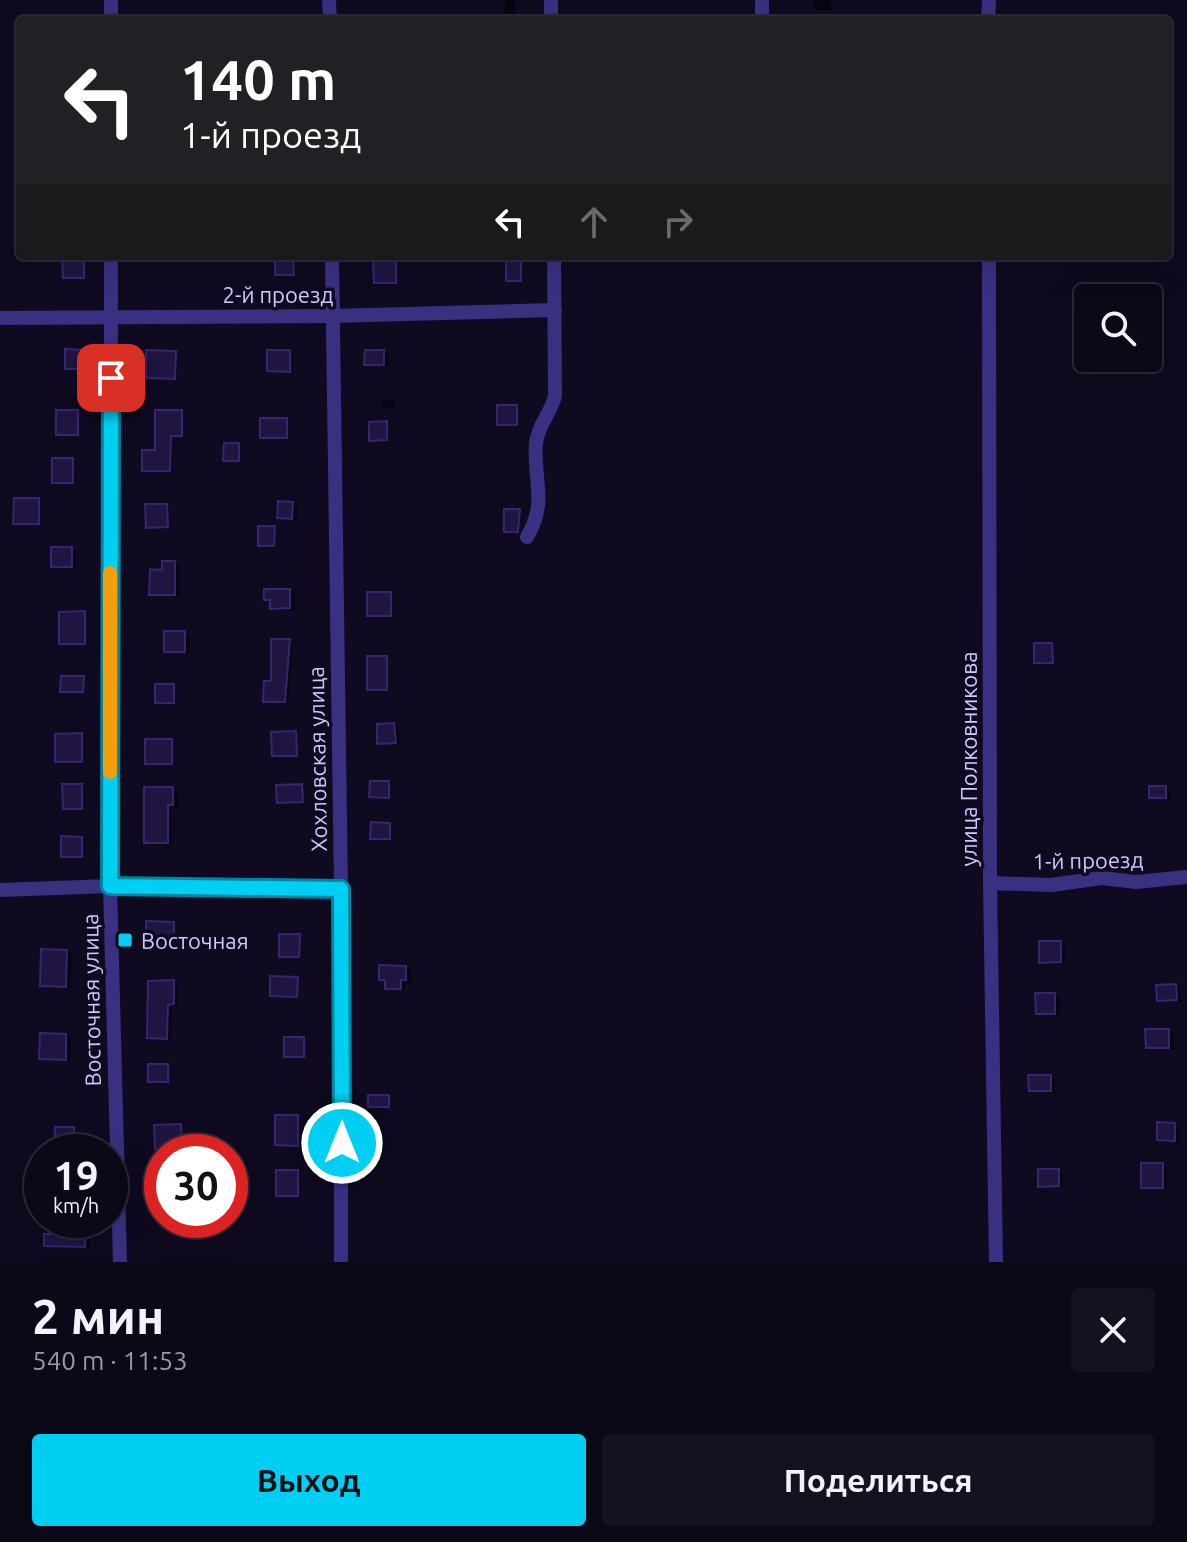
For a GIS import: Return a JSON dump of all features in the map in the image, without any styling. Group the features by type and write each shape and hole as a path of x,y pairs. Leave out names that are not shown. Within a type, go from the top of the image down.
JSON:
{"street":[{"name":"Восточная улица","path":"111,260 110,886 120,1262"},
{"name":"Хохловская улица","path":"332,260 341,889 341,1262"},
{"path":"527,537 540,509 536,445 539,428 551,411 555,396 554,260"},
{"name":"улица Полковникова","path":"989,260 990,883 996,1262"},
{"name":"2-й проезд","path":"0,318 111,314 332,316 555,310"},
{"name":"1-й проезд","path":"990,883 1051,885 1102,878 1136,882 1187,877"},
{"path":"0,890 110,886 341,889"}],"building":[{"path":"62,260 84,260 84,278 63,278"},
{"path":"275,260 293,260 294,275 275,275"},
{"path":"506,260 521,260 521,281 506,281"},
{"path":"373,261 396,261 396,283 374,283"},
{"path":"65,349 86,350 85,369 65,369"},
{"path":"146,350 176,351 175,379 146,378"},
{"path":"267,350 290,350 290,372 267,371"},
{"path":"365,350 384,350 384,365 364,365"},
{"path":"497,405 517,405 517,425 497,425"},
{"path":"56,410 78,410 78,435 56,435"},
{"path":"155,410 182,410 182,436 171,436 170,471 142,471 142,450 155,450"},
{"path":"260,418 287,418 287,438 260,438"},
{"path":"387,421 387,440 369,441 369,422"},
{"path":"224,443 239,443 239,461 223,461"},
{"path":"52,458 73,458 73,483 52,483"},
{"path":"14,498 39,498 39,524 13,524"},
{"path":"278,501 293,502 292,519 277,518"},
{"path":"145,504 167,504 168,527 146,528"},
{"path":"504,509 520,509 518,532 504,532"},
{"path":"258,526 275,526 274,546 258,546"},
{"path":"51,547 72,547 72,567 51,567"},
{"path":"162,561 175,561 175,595 149,595 150,569 162,570"},
{"path":"264,589 290,589 290,608 270,609 270,600 264,600"},
{"path":"367,592 391,592 391,616 367,616"},
{"path":"85,611 85,644 59,644 59,612"},
{"path":"164,631 185,631 185,652 164,652"},
{"path":"271,639 290,639 285,702 263,702 264,681 271,681"},
{"path":"1034,643 1052,643 1053,663 1034,663"},
{"path":"367,656 387,656 387,690 367,690"},
{"path":"61,676 84,676 83,692 60,692"},
{"path":"155,684 174,684 174,703 155,703"},
{"path":"394,723 396,743 377,744 377,724"},
{"path":"296,731 297,756 272,756 271,732"},
{"path":"82,733 82,762 55,762 55,734"},
{"path":"145,739 172,739 172,764 145,764"},
{"path":"370,781 389,781 389,798 369,797"},
{"path":"62,784 82,784 82,809 63,809"},
{"path":"302,784 303,802 277,803 276,785"},
{"path":"1149,786 1166,786 1166,798 1149,798"},
{"path":"144,787 173,787 173,805 168,805 168,843 144,843"},
{"path":"371,822 390,823 390,839 370,839"},
{"path":"61,836 82,837 82,857 61,857"},
{"path":"146,921 174,922 174,941 146,941"},
{"path":"279,934 300,934 299,957 279,957"},
{"path":"1039,941 1061,941 1061,962 1039,963"},
{"path":"41,949 67,950 66,987 40,986"},
{"path":"379,965 406,966 406,980 401,980 401,989 385,989 385,980 379,980"},
{"path":"270,976 298,977 297,997 270,996"},
{"path":"174,980 174,1004 168,1005 167,1039 147,1038 148,981"},
{"path":"1176,984 1177,1000 1157,1001 1156,985"},
{"path":"1035,993 1055,993 1055,1014 1036,1014"},
{"path":"1145,1029 1169,1029 1169,1048 1146,1048"},
{"path":"40,1033 66,1034 66,1060 39,1059"},
{"path":"284,1037 304,1037 304,1057 284,1057"},
{"path":"148,1064 168,1064 168,1082 148,1082"},
{"path":"1028,1075 1051,1075 1051,1091 1029,1091"},
{"path":"368,1095 389,1095 389,1107 368,1107"},
{"path":"275,1115 298,1115 298,1146 275,1145"},
{"path":"1157,1122 1175,1123 1175,1141 1157,1140"},
{"path":"181,1124 181,1134 154,1134 154,1125"},
{"path":"55,1127 74,1127 74,1134 55,1134"},
{"path":"1141,1163 1163,1163 1163,1188 1141,1188"},
{"path":"1038,1169 1059,1169 1059,1186 1038,1187"},
{"path":"276,1170 298,1170 298,1196 276,1196"},
{"path":"44,1238 86,1238 85,1247 44,1246"}],"slow traffic":[{"path":"110,573 110,772"}],"place":[{"name":"Восточная","path":"125,940"}],"route":[{"path":"111,378 110,886 341,889 342,1143"}]}
